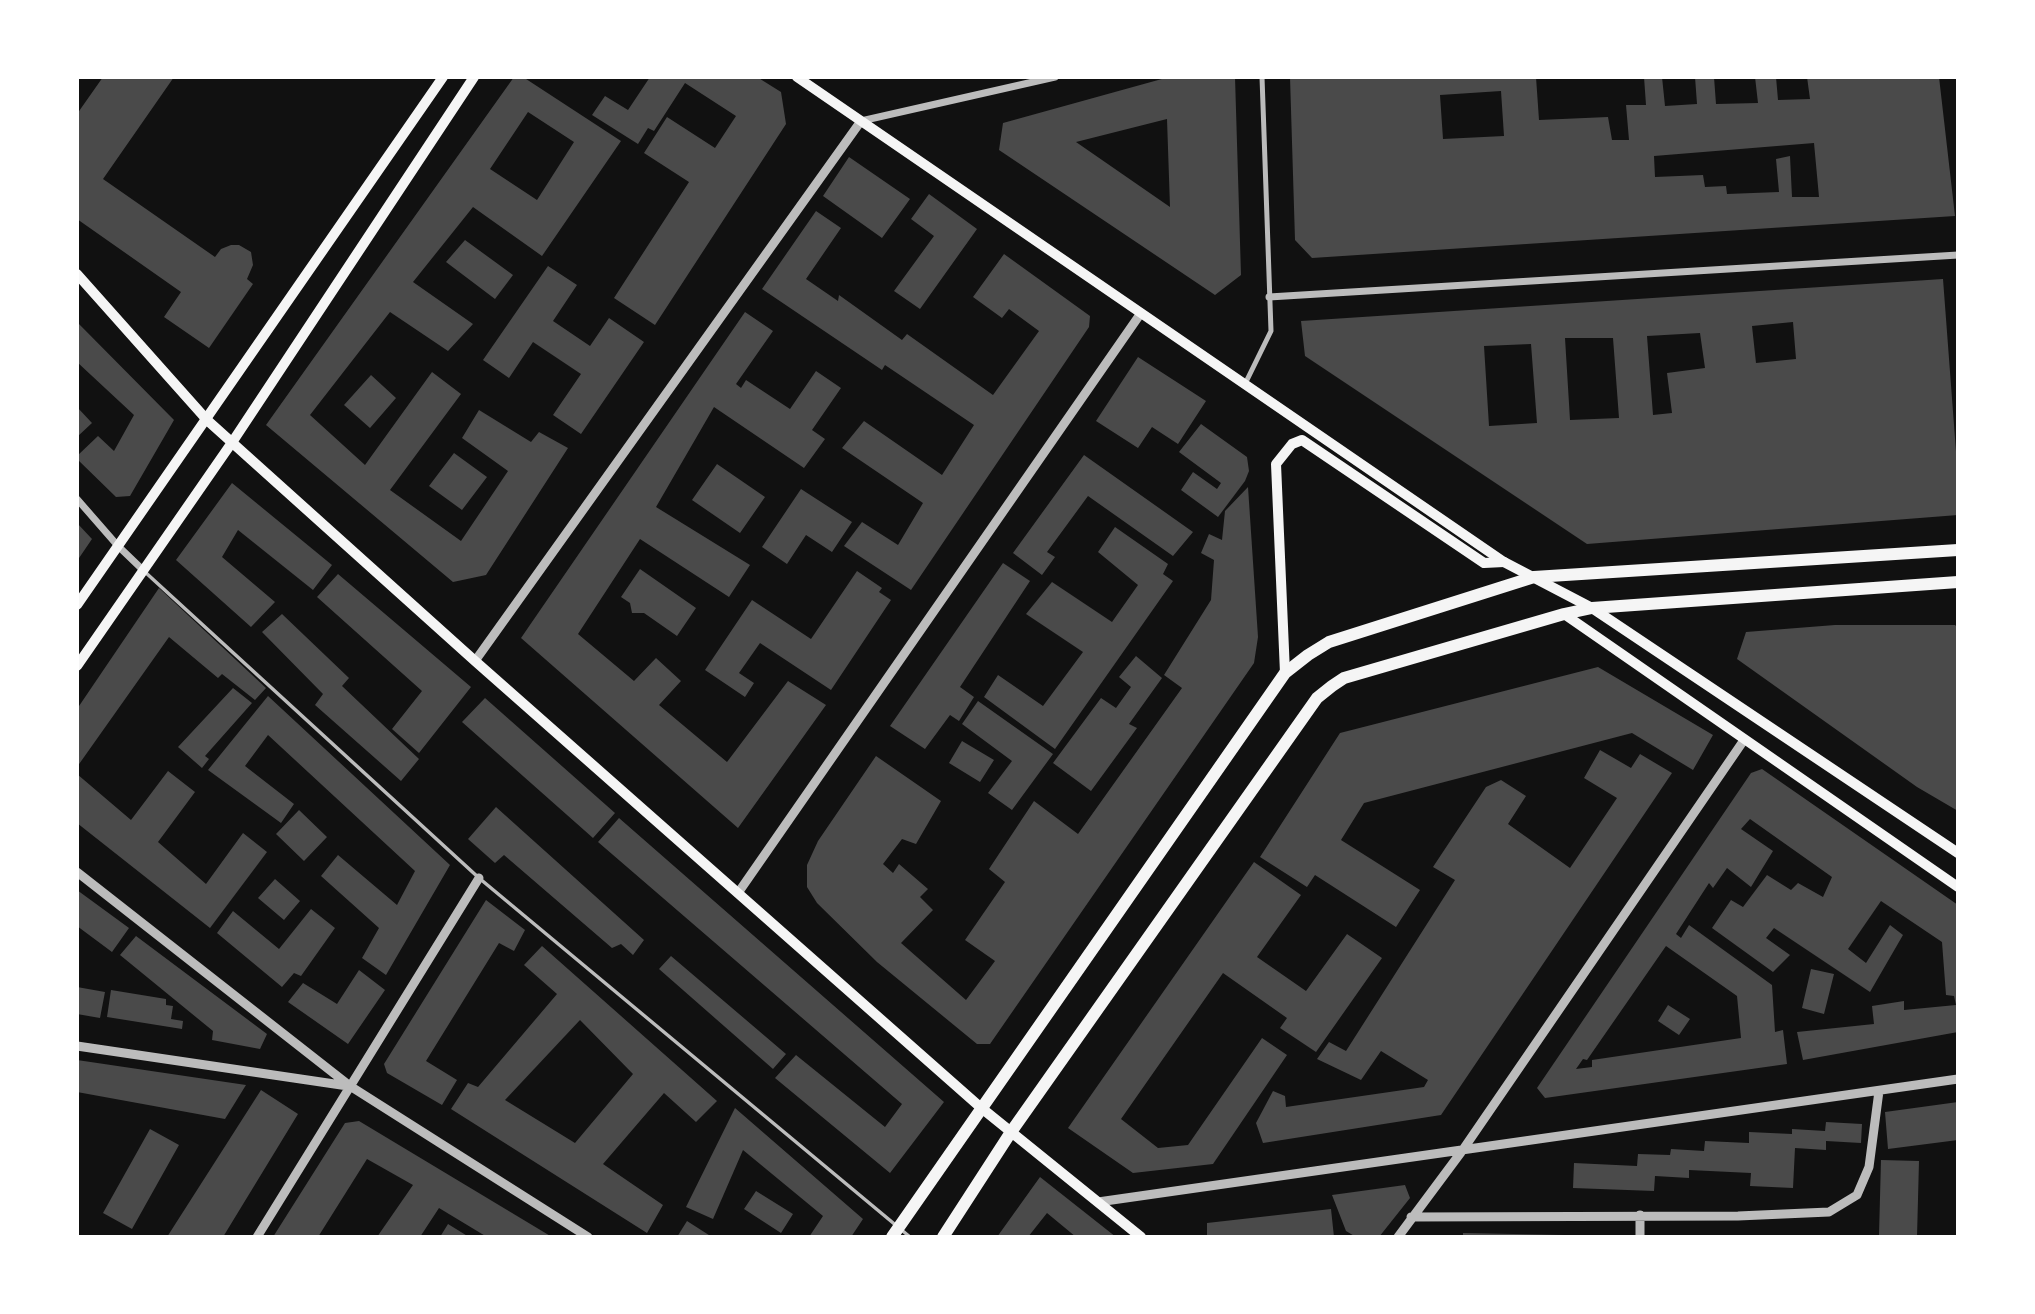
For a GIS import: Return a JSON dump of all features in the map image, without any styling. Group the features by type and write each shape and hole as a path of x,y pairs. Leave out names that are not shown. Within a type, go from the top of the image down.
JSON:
{"highway":[{"path":"895,1232 1285,673 1329,642 1534,577 1958,550"},
{"path":"943,1237 1011,1132 1317,698 1344,678 1592,608 1958,582"}],"main road":[{"path":"77,606 443,77"},
{"path":"77,666 233,441 474,77"},
{"path":"797,77 1504,562 1592,608 1958,853"},
{"path":"77,275 208,420 475,661 981,1108 1142,1237"},
{"path":"1285,673 1276,464 1292,444 1302,440 1484,562 1504,562"},
{"path":"1564,614 1958,887"}],"street":[{"path":"475,661 861,121 1055,77"},
{"path":"1245,383 1271,331 1262,77"},
{"path":"1269,297 1958,255"},
{"path":"738,894 1141,313"},
{"path":"77,499 118,547 143,570"},
{"path":"1398,1237 1462,1151 1744,740"},
{"path":"77,872 349,1086 588,1237"},
{"path":"257,1237 479,878"},
{"path":"77,1046 349,1086"},
{"path":"1098,1202 1958,1079"},
{"path":"1411,1217 1738,1216 1829,1212 1857,1195 1869,1167 1879,1091"},
{"path":"1640,1215 1640,1237"}],"lane":[{"path":"143,570 479,878 895,1232 910,1237"}],"building":[{"path":"103,77 174,77 103,179 215,257 221,249 231,245 239,245 251,252 253,265 247,279 253,284 209,348 164,317 181,292 77,219 77,114"},
{"path":"514,77 523,77 621,141 542,256 473,207 413,282 473,324 448,351 390,312 310,415 365,465 432,372 461,394 390,490 461,541 508,471 462,438 479,410 531,442 539,432 568,448 486,575 453,582 266,425","holes":["528,112 574,142 537,200 490,169"]},
{"path":"650,77 757,77 781,92 786,124 655,325 614,298 689,182 644,153 667,117 715,148 736,116 685,83 654,131 648,128 638,144 592,115 605,96 628,110"},
{"path":"1169,77 1235,77 1241,275 1215,295 999,150 1003,123","holes":["1167,119 1170,207 1076,142"]},
{"path":"1290,77 1536,77 1539,120 1608,117 1612,140 1629,140 1626,105 1646,105 1644,77 1662,77 1665,106 1697,104 1695,77 1714,77 1716,104 1758,103 1755,77 1776,77 1778,100 1810,99 1807,77 1939,77 1955,216 1312,258 1295,240","holes":["1501,91 1504,136 1443,139 1440,95","1814,143 1819,197 1792,197 1790,156 1776,159 1779,192 1727,194 1726,186 1705,187 1703,175 1655,177 1654,156"]},
{"path":"849,157 910,199 882,238 823,196"},
{"path":"929,194 977,229 920,309 894,291 934,236 911,219"},
{"path":"816,211 841,228 806,279 838,301 839,295 902,340 907,334 993,395 1039,331 1009,309 1002,318 973,297 1004,254 1090,316 1089,327 911,590 844,546 862,522 898,545 923,503 842,448 864,421 942,475 974,425 885,365 882,370 762,289"},
{"path":"465,240 513,275 495,299 446,262"},
{"path":"548,266 577,285 553,321 590,346 609,318 644,342 581,434 553,415 581,374 533,342 509,378 483,360"},
{"path":"1943,279 1958,478 1958,515 1587,544 1305,356 1301,321","holes":["1793,322 1796,359 1756,363 1752,326","1700,333 1705,368 1667,373 1672,413 1653,415 1647,336","1565,338 1613,338 1619,418 1570,420","1531,344 1537,423 1489,426 1484,346"]},
{"path":"745,312 773,331 736,384 741,388 746,380 790,409 816,371 841,388 812,430 825,439 804,468 714,407 656,507 750,565 729,597 640,539 578,634 634,681 656,658 681,681 659,705 727,762 788,681 826,705 738,828 521,638"},
{"path":"77,322 174,420 130,496 116,497 77,459 98,436 114,451 134,415 77,362"},
{"path":"1138,357 1206,401 1178,444 1152,427 1138,448 1096,421"},
{"path":"371,375 396,398 370,428 344,405"},
{"path":"77,407 92,423 77,437"},
{"path":"1201,424 1247,457 1249,471 1245,481 1218,517 1181,490 1193,472 1217,489 1221,483 1179,452"},
{"path":"454,453 487,477 462,510 429,486"},
{"path":"1084,455 1193,532 1173,556 1088,496 1047,552 1055,557 1042,575 1013,553"},
{"path":"717,464 765,497 740,533 692,500"},
{"path":"232,483 332,565 313,590 238,530 222,557 275,602 251,627 176,560"},
{"path":"1248,487 1258,637 1254,663 990,1044 977,1044 877,962 817,903 807,887 807,865 818,841 876,756 941,801 916,844 902,839 883,864 893,873 899,864 928,889 920,897 933,910 901,943 966,1000 995,961 965,940 1005,882 989,869 1034,801 1078,834 1182,688 1164,675 1211,600 1214,560 1201,553 1209,534 1222,540 1225,511"},
{"path":"801,489 852,522 832,552 806,535 787,564 762,547"},
{"path":"77,523 92,539 77,561"},
{"path":"1115,527 1168,564 1163,574 1173,581 1055,749 984,697 998,675 1043,706 1083,652 1026,614 1052,582 1112,622 1138,585 1098,552"},
{"path":"1003,563 1030,581 960,687 974,697 959,721 950,715 925,749 890,726"},
{"path":"640,569 696,608 677,636 644,613 632,613 630,603 621,597"},
{"path":"857,571 882,588 879,592 891,600 831,690 760,643 739,673 754,683 745,697 705,670 752,600 811,639"},
{"path":"338,574 471,687 419,753 392,729 422,691 317,597"},
{"path":"159,588 266,688 255,700 222,674 218,678 169,637 77,767 77,709"},
{"path":"282,614 349,678 342,686 419,759 401,781 315,705 323,694 262,632"},
{"path":"1835,625 1955,625 1958,628 1958,811 1917,787 1737,659 1746,632"},
{"path":"1136,656 1162,678 1129,724 1137,728 1091,791 1053,763 1101,698 1116,708 1131,687 1119,677"},
{"path":"1598,667 1713,735 1693,770 1632,733 1364,803 1341,840 1420,890 1396,927 1315,875 1307,887 1260,857 1340,733"},
{"path":"233,688 252,703 205,756 209,759 202,768 178,747"},
{"path":"268,696 450,865 386,975 362,958 379,928 321,876 338,855 397,905 415,871 268,735 245,766 294,804 281,823 208,770"},
{"path":"485,698 615,813 593,838 462,722"},
{"path":"978,701 1053,754 1012,810 988,793 1012,761 962,724"},
{"path":"962,741 994,760 980,782 949,763"},
{"path":"1600,750 1631,768 1640,754 1672,773 1441,1115 1263,1143 1256,1123 1273,1091 1285,1096 1286,1107 1424,1087 1428,1080 1381,1051 1361,1080 1317,1059 1329,1042 1346,1051 1455,880 1433,867 1486,787 1501,780 1526,796 1508,824 1570,868 1617,798 1584,778"},
{"path":"1762,769 1958,905 1958,1032 1803,1060 1797,1032 1874,1024 1872,1006 1904,1001 1904,1010 1956,1005 1954,996 1946,995 1942,942 1881,901 1848,949 1866,963 1890,925 1903,935 1870,992 1774,928 1766,938 1790,955 1773,972 1712,928 1731,900 1743,907 1767,875 1791,890 1798,883 1823,897 1832,877 1750,819 1741,829 1773,851 1751,887 1727,868 1713,888 1709,883 1676,934 1681,938 1689,925 1772,985 1775,1032 1783,1030 1787,1064 1545,1098 1537,1088 1751,773","holes":["1666,946 1737,996 1741,1038 1592,1060 1592,1067 1576,1069 1583,1059 1587,1060"]},
{"path":"168,771 195,792 158,842 206,884 243,833 267,852 210,928 77,823 77,774 131,820"},
{"path":"496,807 644,940 633,955 621,944 612,948 504,855 495,863 468,839"},
{"path":"299,810 327,837 304,861 276,834"},
{"path":"619,818 944,1102 890,1173 775,1078 796,1055 885,1127 902,1104 598,842"},
{"path":"1254,862 1301,895 1257,957 1306,991 1347,934 1382,958 1316,1052 1280,1028 1287,1018 1223,973 1121,1119 1158,1148 1188,1145 1262,1038 1287,1055 1213,1164 1133,1173 1068,1128"},
{"path":"275,879 300,901 284,920 258,898"},
{"path":"77,890 129,928 112,952 77,926"},
{"path":"486,900 525,930 514,951 499,943 426,1061 457,1080 442,1105 387,1073 384,1064"},
{"path":"311,909 335,928 301,976 294,973 282,987 217,933 233,911 279,949"},
{"path":"136,936 267,1034 260,1049 212,1040 213,1031 120,955"},
{"path":"542,946 717,1101 696,1122 664,1093 603,1164 663,1205 647,1233 451,1109 468,1083 478,1087 557,994 524,965","holes":["580,1020 633,1074 575,1143 505,1100"]},
{"path":"671,956 786,1054 773,1069 659,969"},
{"path":"1811,969 1834,974 1824,1014 1802,1008"},
{"path":"359,970 385,990 348,1044 288,1002 303,983 337,1004"},
{"path":"77,987 105,992 100,1018 77,1014"},
{"path":"111,990 166,999 166,1005 173,1006 171,1019 183,1021 182,1029 107,1017"},
{"path":"1668,1005 1690,1019 1679,1035 1658,1021"},
{"path":"77,1060 246,1085 225,1119 77,1092"},
{"path":"261,1090 298,1114 223,1237 167,1237"},
{"path":"1958,1102 1958,1140 1888,1149 1885,1112"},
{"path":"735,1108 863,1219 851,1237 809,1237 823,1216 743,1150 713,1219 686,1207"},
{"path":"359,1121 552,1237 487,1237 439,1208 420,1237 377,1237 413,1185 367,1159 318,1237 273,1237 345,1123"},
{"path":"1826,1122 1862,1124 1861,1143 1826,1141 1826,1150 1795,1148 1793,1188 1750,1186 1751,1173 1689,1170 1689,1178 1655,1176 1654,1191 1573,1188 1574,1163 1637,1166 1638,1154 1670,1155 1671,1149 1704,1151 1705,1141 1749,1143 1749,1132 1792,1134 1792,1129 1825,1131"},
{"path":"150,1129 179,1145 132,1229 103,1213"},
{"path":"1881,1160 1919,1161 1917,1237 1879,1235"},
{"path":"1040,1177 1116,1237 1076,1237 1047,1213 1028,1237 997,1237"},
{"path":"1405,1185 1410,1198 1379,1237 1356,1237 1346,1231 1332,1195"},
{"path":"756,1191 793,1214 781,1233 744,1209"},
{"path":"1331,1209 1334,1237 1207,1237 1207,1223"},
{"path":"687,1221 712,1237 677,1237"},
{"path":"448,1224 469,1237 440,1237"},
{"path":"1463,1233 1565,1235 1565,1237 1463,1237"}]}
